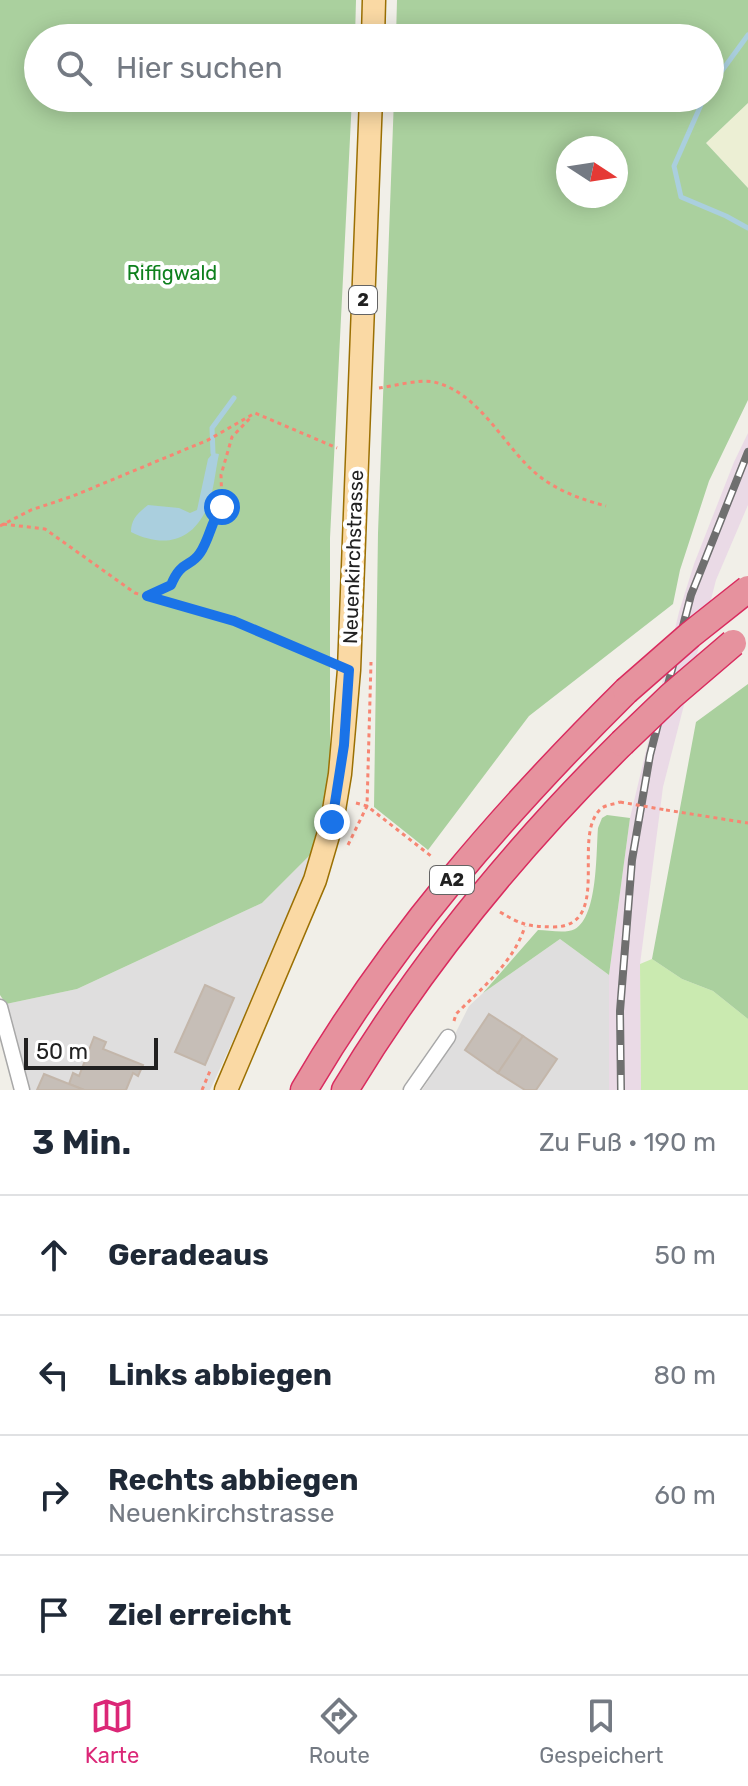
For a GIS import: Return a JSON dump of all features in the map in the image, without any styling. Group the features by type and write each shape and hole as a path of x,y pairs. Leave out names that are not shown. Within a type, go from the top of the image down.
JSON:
{"highway":[{"name":"A2","path":"304,1090 389,959 461,867 562,755 626,691 748,589"},
{"name":"A2","path":"345,1090 375,1039 483,893 564,800 671,696 741,638"}],"main road":[{"path":"373,24 374,0"},
{"name":"Neuenkirchstrasse","path":"226,1090 292,939 324,850 339,786 349,670 370,112"}],"street":[{"path":"0,1007 22,1090"},
{"path":"411,1090 448,1037"}],"path":[{"path":"359,390 432,381 454,390 480,412 539,476 580,499 606,506"},
{"path":"255,413 357,457"},
{"path":"2,525 31,510 73,496 208,440 255,413"},
{"path":"147,596 171,585 177,569 198,556 222,507 221,475 232,437 255,413"},
{"path":"2,525 45,529 135,593 234,621 371,680"},
{"path":"500,912 525,926 566,927 575,923 585,908 592,825 602,809 620,802 748,823"},
{"path":"367,806 431,856"},
{"path":"448,1037 456,1014 508,961 521,940 525,926"},
{"path":"202,1090 214,1062"}],"shaded area":[{"path":"748,433 748,505 716,580 663,787 640,964 641,1090 609,1090 609,975 630,818 679,612 694,564"},
{"path":"311,854 289,920 210,1090 25,1090 6,1004 77,989 262,903"},
{"path":"560,939 609,975 609,1090 422,1090 443,1058 469,1006"}],"green space":[{"name":"Riffigwald","path":"0,0 356,0 355,24 24,24 24,112 351,112 330,538 330,771 311,854 262,903 77,989 6,1004 0,995"},
{"path":"397,0 748,0 748,103 706,143 748,188 748,400 709,481 680,570 673,604 529,716 428,850 374,807 378,533 393,112 724,112 724,24 396,24"},
{"path":"748,103 748,188 706,143"},
{"path":"748,684 748,1019 713,991 682,979 652,959 696,722"},
{"path":"607,815 630,818 609,975 560,939 483,993 538,930 562,932 575,929 583,922 592,898 598,828 602,818"},
{"path":"652,959 682,979 713,991 748,1019 748,1090 641,1090 640,964"}],"water":[{"path":"213,453 219,454 211,497 192,530 164,541 131,532 132,523 148,505 179,508 190,513 197,510 208,459"}],"building":[{"path":"205,985 234,998 205,1065 175,1052"},
{"path":"489,1014 523,1036 498,1073 465,1050"},
{"path":"523,1036 557,1059 536,1090 525,1090 498,1073"},
{"path":"94,1037 106,1042 103,1049 143,1065 138,1076 133,1073 126,1090 84,1090 69,1084 73,1073 79,1076"},
{"path":"44,1074 84,1090 37,1090"}],"waterway":[{"path":"724,68 748,35"},
{"path":"698,112 674,166 681,197 748,228"},
{"path":"213,453 212,428 234,398"}],"railway":[{"path":"621,1090 620,1011 632,860 650,755 691,595 748,452"}],"route":[{"path":"222,507 198,556 177,569 171,585 147,596 234,621 349,670 344,745 332,822"}]}
